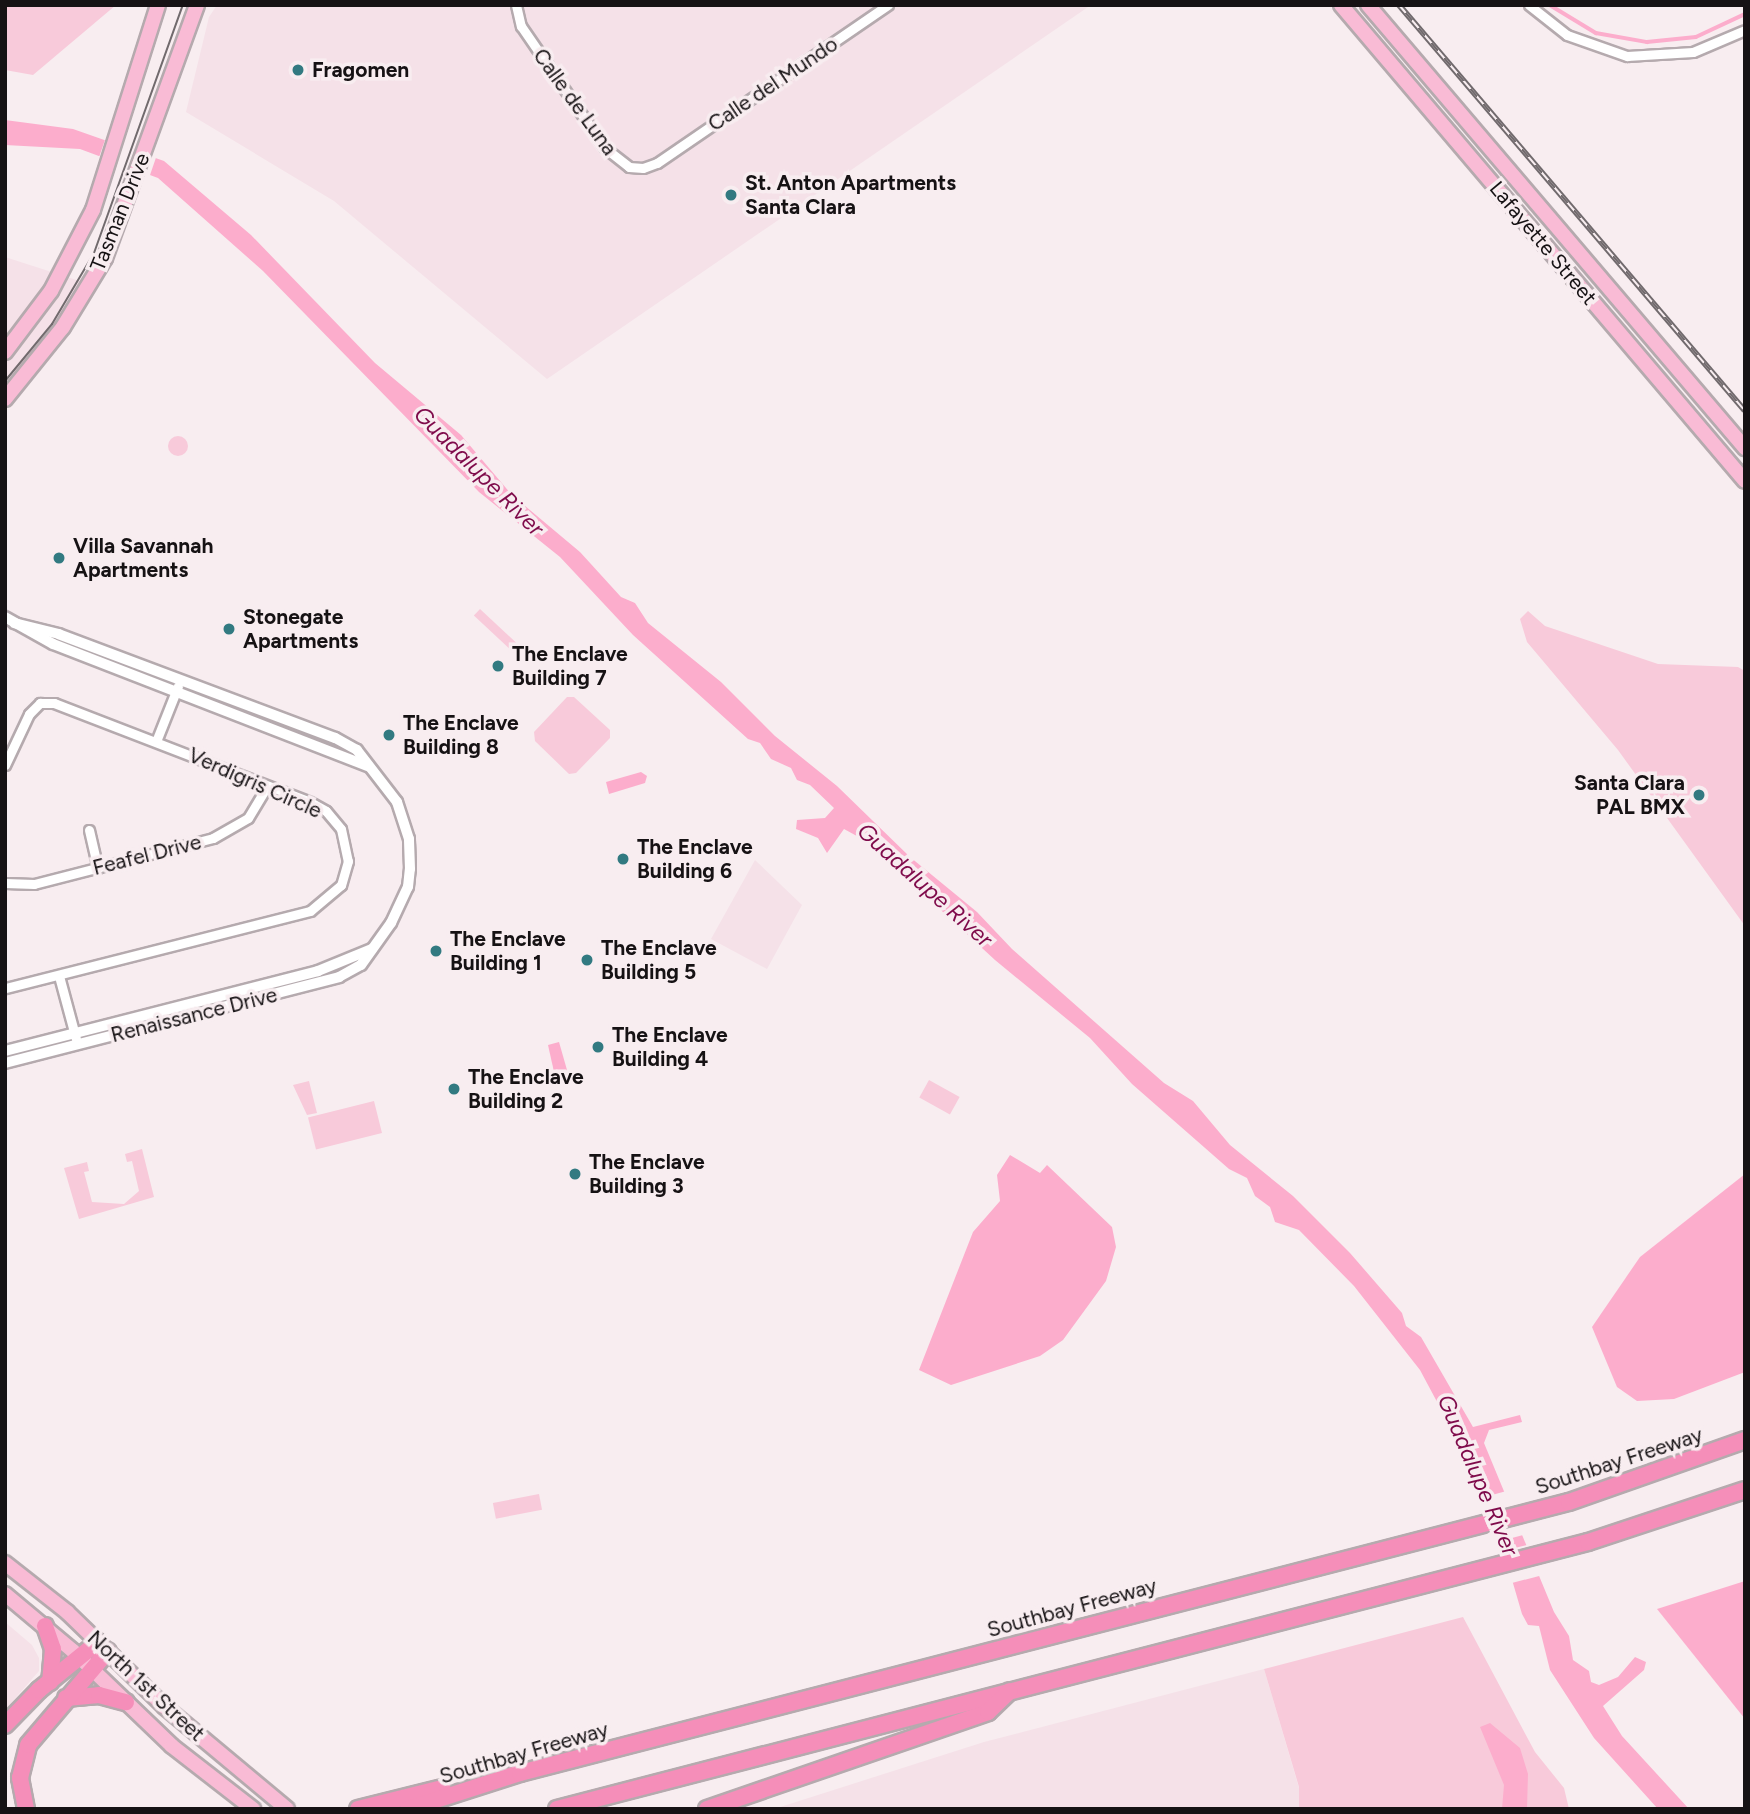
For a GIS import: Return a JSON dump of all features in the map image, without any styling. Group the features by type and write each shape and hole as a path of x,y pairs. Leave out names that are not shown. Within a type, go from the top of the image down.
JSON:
{"highway":[{"name":"Southbay Freeway","path":"408,1809 520,1773 1569,1502 1745,1440"},
{"path":"557,1809 1588,1542 1745,1490"},
{"path":"45,1626 53,1648 50,1682"},
{"path":"5,1725 50,1682 86,1663 103,1647"},
{"path":"26,1809 20,1778 23,1757 35,1734 66,1698 86,1663"},
{"path":"707,1809 988,1712 1012,1690"},
{"path":"66,1698 99,1695 125,1702"},
{"path":"358,1809 493,1774 520,1773"}],"main road":[{"name":"Tasman Drive","path":"5,352 38,311 76,246 101,189 159,5"},
{"name":"Tasman Drive","path":"5,399 63,327 105,258 197,5"},
{"name":"Lafayette Street","path":"1341,5 1745,481"},
{"name":"Lafayette Street","path":"1368,5 1745,448"},
{"name":"North 1st Street","path":"5,1563 103,1647 266,1795 287,1809"},
{"name":"North 1st Street","path":"5,1594 86,1663 191,1763 247,1805"}],"street":[{"name":"Calle de Luna","path":"516,5 521,26 605,148 629,167 657,163"},
{"name":"Calle del Mundo","path":"657,163 888,5"},
{"path":"1529,5 1567,36 1627,56 1693,52 1745,30"},
{"name":"Renaissance Drive","path":"5,1063 76,1038 318,971 372,949 402,903 410,869 408,839 397,802 370,767 59,634 10,620"},
{"path":"157,740 178,686"},
{"name":"Verdigris Circle","path":"5,765 29,715 40,703 54,703 157,740 326,811 341,829 348,860 341,885 326,901 310,911 5,988"},
{"name":"Feafel Drive","path":"5,883 34,884 232,831 248,818 267,786"},
{"path":"89,830 98,868"},
{"path":"59,976 76,1038"},
{"name":"Renaissance Drive","path":"5,1051 76,1038"}],"shaded area":[{"path":"5,5 116,5 33,75 5,70"},
{"path":"217,5 1091,5 547,379 334,201 186,112 209,17"},
{"path":"5,257 89,284 5,397"},
{"path":"178,436 185,439 188,446 185,453 178,456 171,453 168,446 171,439"},
{"path":"480,609 524,650 518,657 474,616"},
{"name":"Santa Clara PAL BMX","path":"1528,611 1545,626 1658,664 1738,667 1745,671 1745,926 1618,750 1527,642 1520,619"},
{"path":"567,697 574,697 610,730 610,738 576,773 569,774 535,741 534,732"},
{"path":"755,860 802,905 767,969 711,939"},
{"path":"929,1080 960,1097 950,1114 919,1097"},
{"path":"309,1081 317,1113 307,1115 293,1085"},
{"path":"374,1101 382,1133 316,1149 308,1117"},
{"path":"142,1149 154,1197 79,1219 64,1168 87,1162 89,1171 84,1172 92,1202 124,1204 139,1191 132,1161 127,1162 125,1154"},
{"path":"539,1494 542,1510 496,1519 493,1503"},
{"path":"1463,1617 1535,1752 1564,1788 1569,1809 1299,1809 1299,1787 1264,1669"},
{"path":"5,1622 32,1645 39,1658 39,1671 5,1710"},
{"path":"1264,1669 1299,1788 1299,1809 774,1809 984,1742"}],"water":[{"name":"Guadalupe River","path":"5,120 73,129 164,161 251,235 375,363 461,435 512,495 580,552 621,597 635,603 648,623 721,682 775,736 837,786 910,857 977,912 1012,949 1164,1083 1193,1101 1230,1145 1293,1196 1350,1253 1402,1313 1406,1326 1421,1337 1473,1427 1520,1415 1522,1422 1489,1430 1484,1443 1554,1612 1569,1636 1573,1660 1589,1671 1591,1682 1599,1685 1618,1677 1635,1657 1646,1662 1644,1670 1603,1706 1622,1736 1689,1809 1658,1809 1594,1738 1550,1670 1539,1626 1528,1625 1522,1614 1508,1566 1478,1503 1474,1471 1420,1370 1354,1286 1299,1230 1275,1222 1270,1207 1255,1196 1247,1178 1229,1169 1132,1084 1090,1038 995,960 866,841 844,829 827,853 818,838 796,829 797,820 825,818 834,808 810,785 797,780 791,768 771,759 760,743 748,739 633,635 560,557 479,492 263,271 158,178 80,149 5,145"},
{"path":"641,772 647,776 645,783 609,794 606,782"},
{"path":"559,1042 569,1077 556,1081 548,1045"},
{"path":"1010,1155 1040,1173 1047,1165 1112,1227 1116,1247 1106,1281 1063,1340 1040,1356 951,1385 919,1370 973,1232 1000,1201 997,1175"},
{"path":"1745,1174 1745,1372 1674,1399 1637,1401 1617,1387 1592,1327 1640,1257"},
{"path":"1745,1581 1745,1719 1657,1609"},
{"path":"1490,1723 1520,1748 1528,1774 1527,1809 1502,1809 1504,1785 1480,1727"}],"pier":[{"path":"106,137 157,155 149,177 98,160"},
{"path":"1510,1490 1527,1534 1493,1543 1474,1500"},
{"path":"1531,1544 1543,1575 1508,1584 1498,1552"}],"waterway":[{"path":"1550,5 1596,33 1647,42 1696,37 1745,14"}],"tram line":[{"path":"5,381 52,324 94,253 183,5"}],"railway":[{"path":"1399,5 1745,411"}],"place":[{"name":"Fragomen","path":"298,70"},
{"name":"St. Anton Apartments Santa Clara","path":"731,195"},
{"name":"Villa Savannah Apartments","path":"59,558"},
{"name":"Stonegate Apartments","path":"229,629"},
{"name":"The Enclave Building 7","path":"498,666"},
{"name":"The Enclave Building 8","path":"389,735"},
{"name":"Santa Clara PAL BMX","path":"1699,795"},
{"name":"The Enclave Building 6","path":"623,859"},
{"name":"The Enclave Building 1","path":"436,951"},
{"name":"The Enclave Building 5","path":"587,960"},
{"name":"The Enclave Building 4","path":"598,1047"},
{"name":"The Enclave Building 2","path":"454,1089"},
{"name":"The Enclave Building 3","path":"575,1174"}]}
